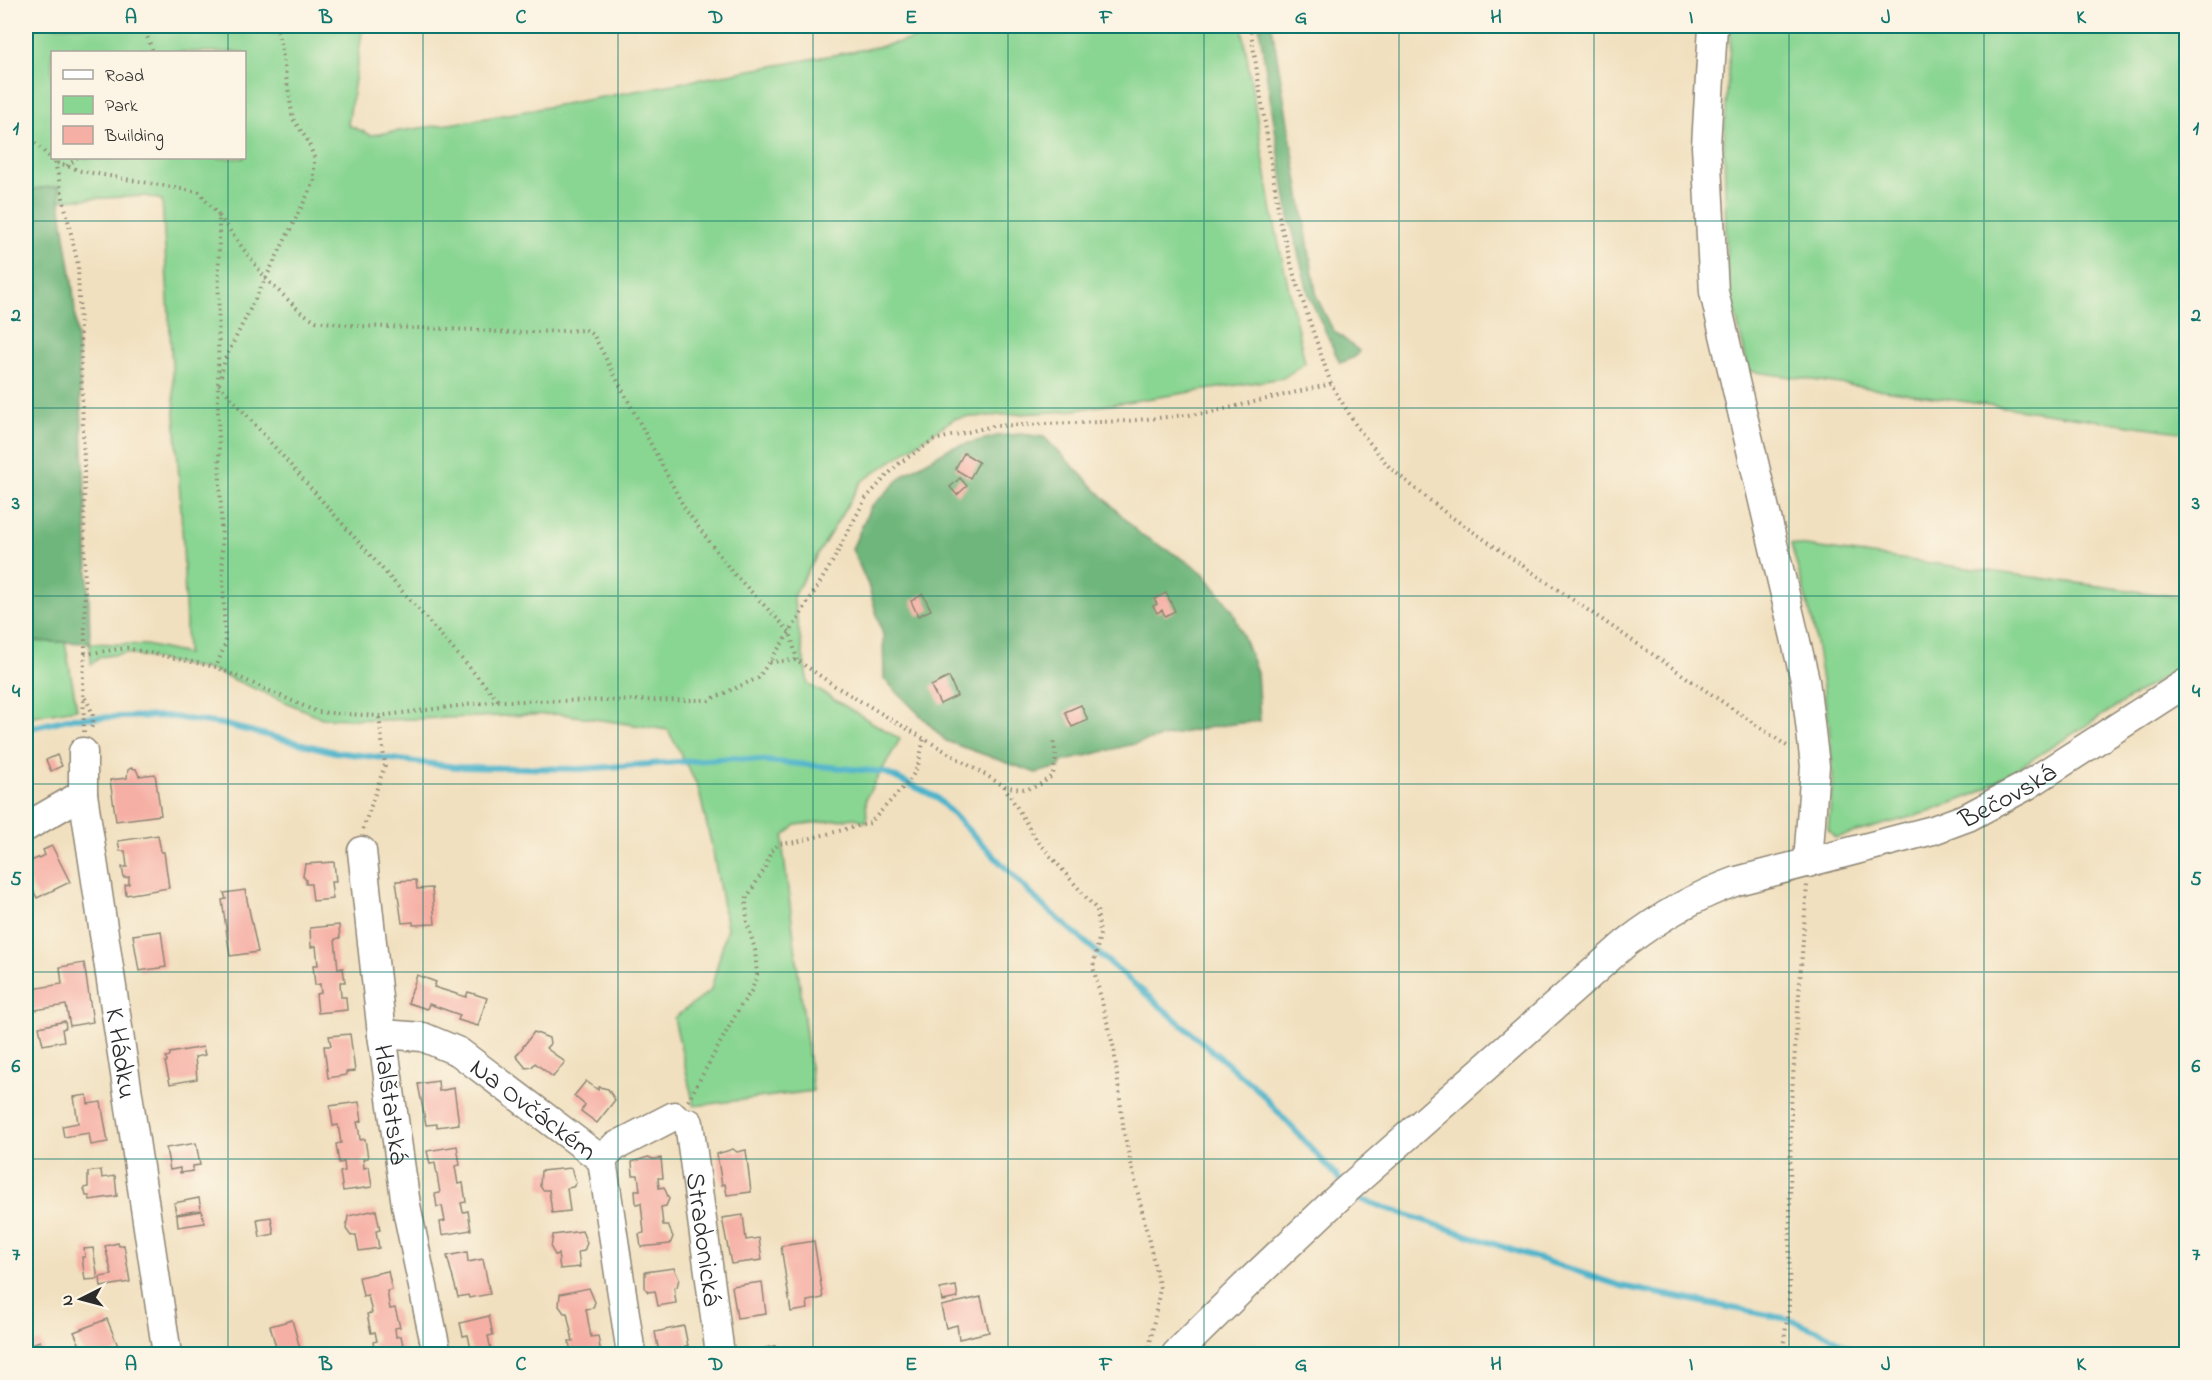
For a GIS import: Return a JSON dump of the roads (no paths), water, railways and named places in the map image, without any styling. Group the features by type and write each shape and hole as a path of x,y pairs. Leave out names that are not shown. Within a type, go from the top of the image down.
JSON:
{"street":[{"path":"1713,26 1706,146 1714,292 1805,680 1815,766 1808,863"},
{"name":"Bečovská","path":"1176,1354 1348,1189 1626,943 1653,922 1682,904 1737,881 1933,830 1989,807 2026,786 2187,683"},
{"name":"K Hádku","path":"83,752 83,794 166,1354"},
{"path":"26,827 83,794"},
{"name":"Halštatská","path":"362,851 382,1034 406,1205 437,1354"},
{"name":"Na Ovčáckém","path":"382,1034 423,1037 459,1052 602,1161 631,1354"},
{"name":"Stradonická","path":"602,1161 614,1147 684,1113 720,1354"}],"waterway":[{"path":"26,729 72,718 166,716 222,724 335,752 457,767 580,769 734,758 884,772 936,797 1043,906 1257,1089 1344,1184"},
{"path":"1353,1194 1356,1198 1621,1286 1788,1319 1826,1334 1858,1354"}]}
